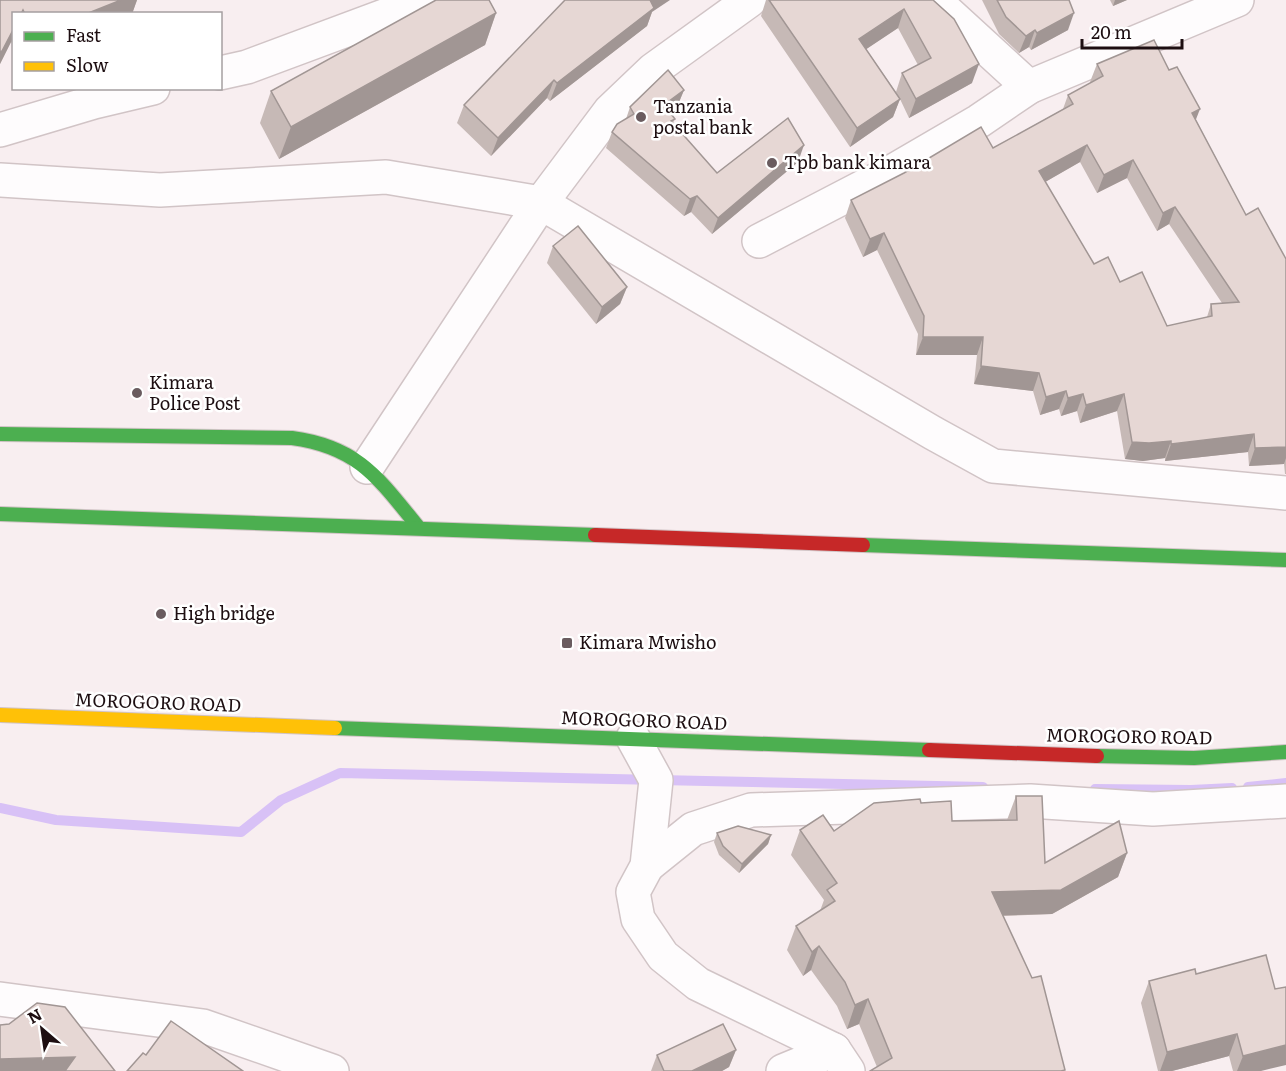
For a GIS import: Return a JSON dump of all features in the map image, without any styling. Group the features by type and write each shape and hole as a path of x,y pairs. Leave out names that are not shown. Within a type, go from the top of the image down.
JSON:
{"main road":[{"path":"0,434 291,438 322,443 338,449 367,467 418,528"},
{"path":"0,514 1286,560"},
{"name":"MOROGORO ROAD","path":"0,715 1114,757 1194,758 1286,752"}],"street":[{"path":"222,73 247,67 428,0"},
{"path":"367,467 541,202 610,111 653,70 750,0"},
{"path":"934,0 1029,87"},
{"path":"759,241 888,174 980,121 1029,87 1237,0"},
{"path":"0,130 92,95 136,90"},
{"path":"0,180 160,190 386,177 541,202 993,466 1286,494"},
{"path":"633,738 657,780 647,866 633,892 638,919 663,956 698,984 841,1060"},
{"path":"647,866 693,829 751,810 1030,801 1153,809 1286,801"},
{"path":"0,999 203,1026 332,1071"},
{"path":"783,1071 841,1060"}],"building":[{"path":"0,0 121,0 91,12 24,12 23,10 12,12 12,32 0,52"},
{"path":"436,0 489,0 496,13 291,127 271,91"},
{"path":"565,0 650,0 654,8 557,83 554,80 498,138 464,105"},
{"path":"769,0 933,0 954,19 979,64 916,99 902,73 931,58 904,9 859,39 900,99 857,128"},
{"path":"997,0 1069,0 1074,13 1037,33 1035,30 1026,36 1006,17"},
{"path":"1154,40 1169,70 1177,67 1200,109 1192,113 1246,215 1258,208 1286,259 1286,447 1255,448 1254,434 1171,444 1171,441 1132,442 1124,394 1086,405 1083,394 1068,398 1066,391 1046,397 1039,373 981,366 983,337 923,337 924,316 884,233 870,239 851,200 904,173 981,127 993,148 1073,104 1068,95 1103,76 1097,64","holes":["1087,145 1104,175 1133,160 1163,213 1175,207 1239,302 1211,304 1212,316 1167,326 1142,272 1120,282 1108,257 1094,264 1039,171"]},
{"path":"668,70 684,90 664,105 675,119 671,121 717,173 788,118 804,145 718,218 697,196 690,199 612,132 617,124 634,114 630,107"},
{"path":"578,226 627,287 602,307 553,246"},
{"path":"1016,796 1042,796 1045,863 1119,821 1127,853 1061,890 992,892 1032,978 1041,976 1065,1070 870,1071 892,1058 868,999 855,1005 845,982 819,946 812,952 796,926 835,901 827,890 837,883 800,830 823,815 834,831 874,803 920,799 921,803 951,801 952,821 1017,820"},
{"path":"738,826 771,835 742,864 723,846 717,833"},
{"path":"1266,955 1275,989 1286,987 1286,1045 1243,1056 1237,1034 1167,1052 1149,981 1195,969 1196,974"},
{"path":"37,1003 65,1007 115,1071 65,1071 75,1057 0,1059 0,1025 9,1024"},
{"path":"171,1021 243,1071 127,1071 143,1053 146,1055"},
{"path":"723,1024 736,1050 692,1071 664,1071 657,1055"}],"waterway":[{"path":"0,808 56,820 241,832 281,800 340,773 983,787"},
{"path":"1248,787 1286,783"},
{"path":"1095,789 1232,788"}],"traffic: fast":[{"path":"0,434 292,438 315,442 334,449 366,468 419,528"},
{"path":"0,514 595,535"},
{"path":"863,545 1286,560"},
{"path":"335,728 929,750"},
{"path":"1097,756 1194,758 1286,752"}],"traffic: slow":[{"path":"0,715 335,728"}],"traffic: jam":[{"path":"595,535 863,545"},
{"path":"929,750 1097,756"}],"place":[{"name":"Tanzania postal bank","path":"641,117"},
{"name":"Tpb bank kimara","path":"772,163"},
{"name":"Kimara Police Post","path":"137,393"},
{"name":"High bridge","path":"161,614"},
{"name":"Kimara Mwisho","path":"567,643"}]}
